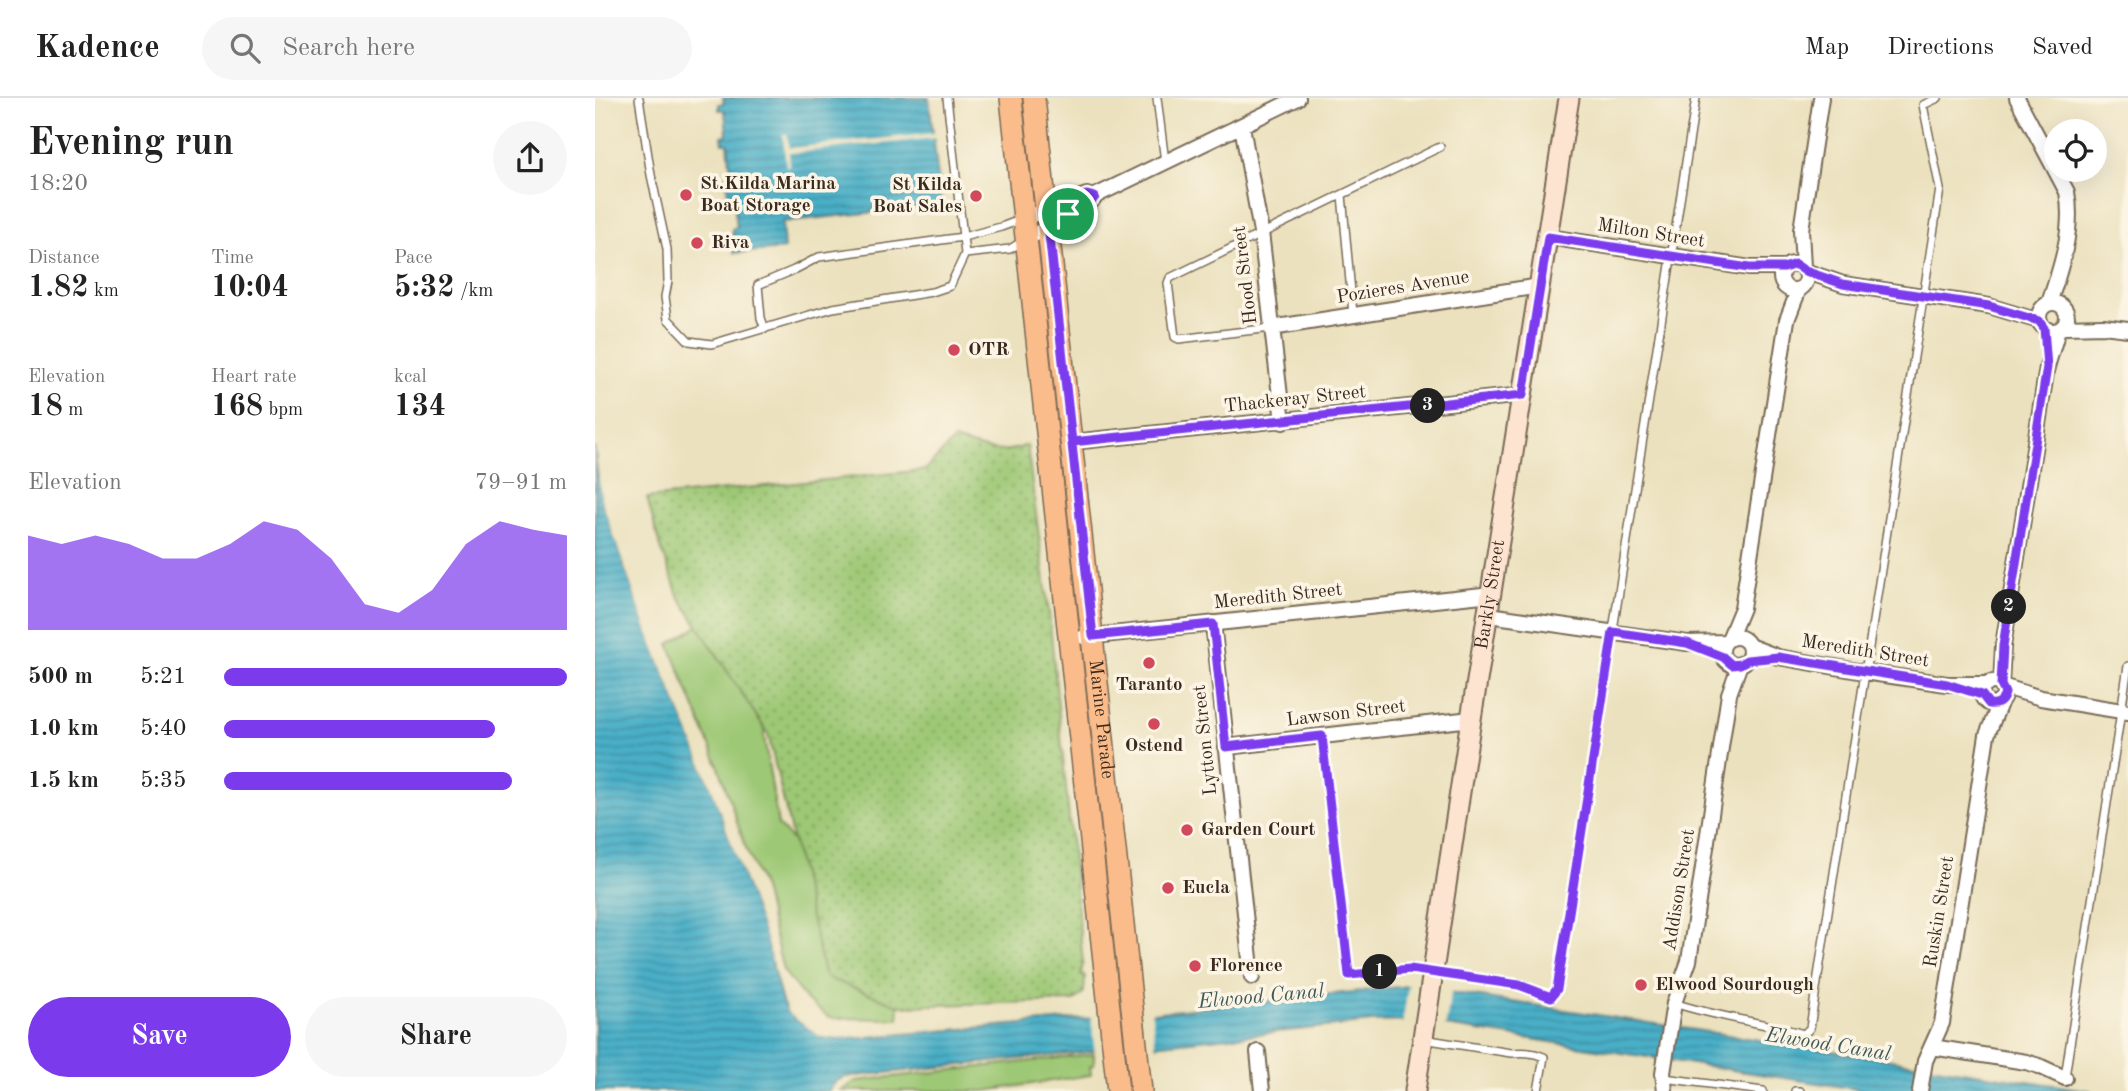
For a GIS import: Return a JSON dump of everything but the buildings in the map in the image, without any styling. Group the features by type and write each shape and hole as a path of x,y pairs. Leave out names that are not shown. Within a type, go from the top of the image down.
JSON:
{"main road":[{"name":"Marine Parade","path":"1011,98 1020,235 1069,639 1118,1091"},
{"name":"Marine Parade","path":"1034,98 1057,213 1072,442 1141,1091"},
{"name":"Barkly Street","path":"1415,1091 1569,98"}],"street":[{"path":"1020,235 1087,195 1095,197 1298,98"},
{"name":"Addison Street","path":"1664,1077 1673,1009 1689,961 1729,694 1739,648 1742,608 1821,98"},
{"name":"Ruskin Street","path":"1920,1091 1925,1061 1942,1023 2069,221 2067,192 2017,98"},
{"name":"Hood Street","path":"1242,126 1261,232 1283,422"},
{"path":"1020,235 1057,213"},
{"name":"Milton Street","path":"1548,237 2128,329"},
{"name":"Pozieres Avenue","path":"1271,328 1540,286"},
{"name":"Thackeray Street","path":"1072,442 1523,395"},
{"name":"Meredith Street","path":"1069,639 1492,594"},
{"name":"Meredith Street","path":"1489,615 1739,648 1864,672 2124,711"},
{"name":"Lytton Street","path":"1213,624 1252,977"},
{"name":"Meredith Street","path":"1687,643 1732,665 1739,648"},
{"name":"Addison Street","path":"1724,659 1729,694"},
{"name":"Lawson Street","path":"1226,747 1471,719"},
{"path":"1932,1046 2026,1062 2065,1078"},
{"path":"1258,1052 1262,1091"}],"lane":[{"path":"639,98 651,175 667,249 668,281 665,297 668,318 689,341 712,344 833,308 932,292 950,286 965,254 947,98"},
{"path":"1157,98 1165,162"},
{"path":"1322,736 1349,975 1410,969 1432,977 1519,985 1551,997 1557,989 1696,98"},
{"path":"1673,1009 1804,1034 1810,1028 1940,189 1923,105 1938,98"},
{"path":"1271,328 1179,339 1175,337 1168,283 1170,278 1440,147"},
{"path":"1342,195 1353,314"},
{"path":"765,329 761,318 758,285 819,257 963,237 1004,226 1020,235"},
{"path":"965,254 1020,235"},
{"path":"2065,1078 2124,711 2128,666"},
{"path":"1424,1034 1511,1053 1534,1053 1544,1057 1538,1091"},
{"path":"1664,1077 1763,1091"}],"green space":[{"path":"954,440 999,451 1027,445 1049,613 1083,963 1081,974 1085,977 1084,992 1074,1001 901,1006 825,977 768,734 678,595 647,498 925,470"},
{"path":"708,620 766,711 764,737 778,825 810,859 897,968 899,1019 830,1018 807,1001 783,970 763,889 745,846 720,770 669,644"},
{"path":"1094,1054 1094,1065 1090,1066 1091,1075 985,1091 841,1091 856,1081"}],"water":[{"path":"723,98 929,98 941,205 782,222 784,249 734,253 732,229 737,227 733,195 728,195 726,176 731,174 728,143 723,143 722,136 727,135 725,110 719,110 719,104 724,103"},
{"path":"595,447 601,499 648,633 711,786 766,939 782,1001 788,1013 819,1036 867,1037 1152,1013 1409,986 2092,1091 1869,1091 1402,1021 845,1077 836,1081 829,1091 595,1091"}],"pier":[{"path":"936,133 937,138 789,153 790,166 786,167 783,134 787,134 789,148"},
{"path":"595,443 598,446 604,498 651,632 715,785 769,938 791,1011 820,1033 866,1034 867,1037 819,1036 788,1013 766,939 711,786 648,633 601,499"},
{"path":"1409,982 1452,988 1445,1029 1402,1025"},
{"path":"1151,1009 1156,1049 1095,1055 1091,1015"}],"place":[{"name":"St.Kilda Marina Boat Storage","path":"686,195"},
{"name":"St Kilda Boat Sales","path":"976,196"},
{"name":"Riva","path":"697,243"},
{"name":"OTR","path":"954,350"},
{"name":"Taranto","path":"1149,663"},
{"name":"Ostend","path":"1154,724"},
{"name":"Garden Court","path":"1187,830"},
{"name":"Eucla","path":"1168,888"},
{"name":"Florence","path":"1195,966"},
{"name":"Elwood Sourdough","path":"1641,985"}],"route":[{"path":"1068,214 1048,226 1093,636 1213,624 1226,747 1322,736 1349,975 1410,969 1519,985 1551,997 1557,989 1613,632 1687,643 1723,657 1732,665 1747,660 1778,657 1947,684 1982,695 1989,704 1997,704 2003,700 2003,646 2047,367 2044,328 2039,321 1989,306 1843,284 1805,271 1803,267 1795,264 1784,268 1749,268 1548,237 1523,395 1072,442 1047,210 1087,195 1095,197 1068,214"}],"water label":[{"name":"Elwood Canal","path":"1261,997"},
{"name":"Elwood Canal","path":"1828,1045"}]}
